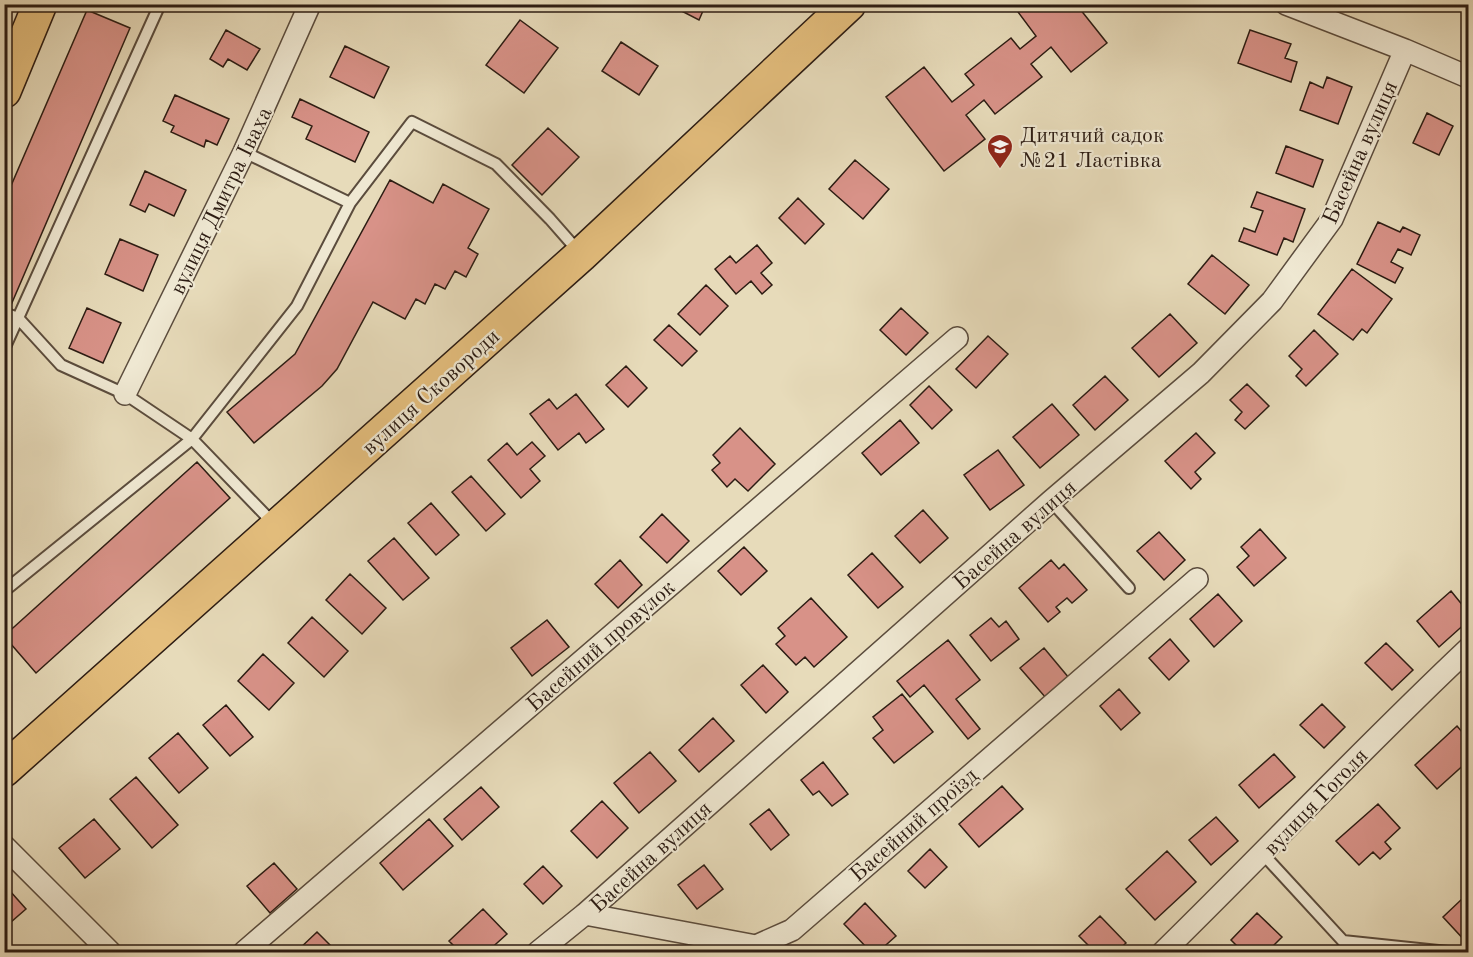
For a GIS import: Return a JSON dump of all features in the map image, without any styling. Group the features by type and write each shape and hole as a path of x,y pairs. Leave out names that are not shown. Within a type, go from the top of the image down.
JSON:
{"main road":[{"path":"4,91 40,4"},
{"name":"вулиця Сковороди","path":"4,770 278,528 581,255 849,4"}],"street":[{"name":"вулиця Дмитра Іваха","path":"125,394 244,152 310,4"},
{"path":"1286,4 1468,77"},
{"name":"Басейна вулиця","path":"538,952 585,914 1051,501 1201,373 1272,302 1332,219 1405,50"},
{"name":"Басейний провулок","path":"244,952 957,338"},
{"name":"Басейний проїзд","path":"585,914 756,946 792,930 1197,579"},
{"name":"вулиця Гоголя","path":"1162,952 1263,854 1407,706 1468,649"},
{"path":"4,846 110,952"}],"lane":[{"path":"4,349 160,4"},
{"path":"4,591 192,439 297,306 350,203 412,122 496,164 550,219 581,255"},
{"path":"244,152 350,203"},
{"path":"4,312 18,318 61,365 125,394 192,439 278,528"},
{"path":"1051,501 1129,588"},
{"path":"1263,854 1343,941 1448,952"}],"building":[{"path":"668,4 706,4 699,20"},
{"path":"1012,4 1076,4 1107,43 1071,72 1051,47 1031,64 1042,77 995,114 984,100 966,115 985,139 944,171 886,97 924,67 952,102 974,85 965,74 1011,38 1020,49 1036,36"},
{"path":"87,10 130,28 11,305 4,302 4,202"},
{"path":"520,20 558,48 524,93 486,65"},
{"path":"226,30 260,49 247,70 228,59 223,67 210,59"},
{"path":"1250,30 1291,44 1285,58 1297,62 1291,82 1238,63"},
{"path":"621,42 658,66 639,95 602,71"},
{"path":"345,46 389,67 374,98 330,77"},
{"path":"1327,77 1352,87 1338,124 1300,110 1310,82 1323,88"},
{"path":"175,95 229,119 217,145 206,140 204,147 171,132 174,126 163,121"},
{"path":"300,99 369,132 355,162 306,139 312,126 292,117"},
{"path":"1427,113 1453,126 1439,155 1413,143"},
{"path":"548,128 579,157 542,195 512,165"},
{"path":"1286,146 1323,160 1313,187 1276,173"},
{"path":"855,160 889,189 863,219 829,189"},
{"path":"145,171 186,190 174,216 149,204 145,212 130,205"},
{"path":"390,180 433,203 443,184 489,209 468,248 478,254 466,277 455,271 445,289 435,284 425,304 416,299 405,319 373,302 337,369 322,386 254,443 227,412 295,354"},
{"path":"1257,192 1305,209 1293,242 1284,238 1277,255 1239,241 1244,228 1255,232 1263,211 1251,207"},
{"path":"798,198 824,224 805,244 779,218"},
{"path":"1378,222 1400,232 1403,227 1420,235 1411,255 1398,249 1391,262 1403,268 1395,283 1357,264"},
{"path":"120,239 158,255 143,291 105,274"},
{"path":"757,245 772,263 761,273 772,285 762,294 751,281 736,294 715,269 730,256 736,263"},
{"path":"1212,255 1249,285 1225,314 1188,284"},
{"path":"1352,269 1392,299 1367,333 1362,329 1353,340 1318,314"},
{"path":"706,285 728,306 700,335 678,314"},
{"path":"87,308 121,323 103,363 69,348"},
{"path":"901,308 928,333 906,355 880,330"},
{"path":"1170,314 1197,343 1159,377 1132,348"},
{"path":"669,325 697,351 682,366 654,340"},
{"path":"1314,330 1338,354 1306,386 1296,376 1302,369 1289,356"},
{"path":"988,336 1008,354 976,388 956,369"},
{"path":"626,366 647,388 628,407 606,385"},
{"path":"1105,376 1128,400 1095,430 1073,405"},
{"path":"1247,384 1269,406 1245,429 1235,420 1242,412 1230,400"},
{"path":"929,386 952,410 932,429 910,405"},
{"path":"576,394 604,429 586,443 579,433 558,450 530,414 549,399 557,409"},
{"path":"1052,404 1079,435 1040,468 1013,437"},
{"path":"900,420 919,443 881,475 862,453"},
{"path":"740,428 775,464 748,491 735,479 727,487 712,470 720,463 713,455"},
{"path":"1196,433 1215,453 1195,472 1201,479 1191,489 1165,461"},
{"path":"532,442 545,456 530,469 540,481 521,498 488,460 507,443 517,455"},
{"path":"998,450 1024,485 990,510 964,475"},
{"path":"197,462 230,498 36,673 4,636"},
{"path":"471,476 505,514 486,531 452,492"},
{"path":"431,503 459,535 436,555 408,523"},
{"path":"923,510 948,538 920,563 895,536"},
{"path":"662,514 689,541 667,563 640,537"},
{"path":"1260,529 1286,558 1254,586 1237,567 1249,556 1241,547"},
{"path":"1159,532 1185,560 1164,580 1137,551"},
{"path":"394,538 429,578 403,600 368,561"},
{"path":"744,547 767,571 741,595 718,571"},
{"path":"872,553 903,587 878,608 848,575"},
{"path":"620,560 642,585 618,608 595,584"},
{"path":"1051,560 1059,569 1064,564 1087,590 1072,603 1067,598 1056,607 1060,612 1048,622 1019,588"},
{"path":"350,574 386,608 362,634 326,600"},
{"path":"1451,591 1468,612 1468,621 1439,647 1417,621"},
{"path":"1218,594 1242,621 1214,647 1190,619"},
{"path":"811,598 847,637 814,667 805,657 796,665 776,644 785,636 778,628"},
{"path":"312,617 348,651 324,677 288,643"},
{"path":"991,618 999,627 1006,621 1019,639 991,661 970,635"},
{"path":"547,620 569,647 532,676 511,648"},
{"path":"1170,639 1189,661 1169,680 1149,658"},
{"path":"948,640 980,680 956,699 980,729 968,739 924,685 910,697 897,681"},
{"path":"1386,643 1413,670 1392,690 1365,663"},
{"path":"1044,648 1069,678 1046,698 1020,668"},
{"path":"263,654 294,683 269,710 238,681"},
{"path":"763,665 788,692 766,713 741,685"},
{"path":"1119,689 1140,713 1121,730 1100,706"},
{"path":"902,694 933,732 894,763 873,738 883,730 873,717"},
{"path":"1322,704 1345,727 1324,748 1300,725"},
{"path":"226,705 253,737 230,756 203,725"},
{"path":"713,718 734,741 699,772 679,750"},
{"path":"1457,726 1468,739 1468,761 1437,789 1415,765"},
{"path":"178,733 208,768 179,793 149,758"},
{"path":"650,752 676,781 639,813 614,783"},
{"path":"1274,754 1295,777 1259,808 1239,785"},
{"path":"823,762 848,794 832,806 819,791 813,795 801,780"},
{"path":"136,777 178,825 152,848 110,799"},
{"path":"1002,786 1023,809 979,847 959,824"},
{"path":"481,787 499,807 462,840 444,819"},
{"path":"602,801 628,828 597,858 571,831"},
{"path":"1378,804 1400,828 1385,842 1391,849 1380,859 1373,852 1359,865 1336,841"},
{"path":"769,809 789,835 771,850 750,824"},
{"path":"1216,817 1238,841 1211,865 1189,840"},
{"path":"94,819 120,849 85,878 59,848"},
{"path":"429,819 453,846 403,890 380,863"},
{"path":"930,849 947,867 925,888 908,871"},
{"path":"1167,851 1196,882 1155,920 1126,889"},
{"path":"274,863 297,889 270,913 247,886"},
{"path":"704,865 723,889 697,909 678,885"},
{"path":"543,866 562,886 543,904 524,884"},
{"path":"10,891 26,909 4,928 4,896"},
{"path":"1463,898 1468,904 1468,944 1443,917"},
{"path":"865,903 896,936 878,952 871,952 844,924"},
{"path":"483,909 507,934 487,952 460,952 449,941"},
{"path":"1257,913 1282,937 1267,952 1243,952 1231,940"},
{"path":"1100,916 1126,943 1116,952 1095,952 1079,936"},
{"path":"317,932 337,952 297,951"}],"place":[{"name":"Дитячий садок №21 Ластівка","path":"1000,170"}]}
